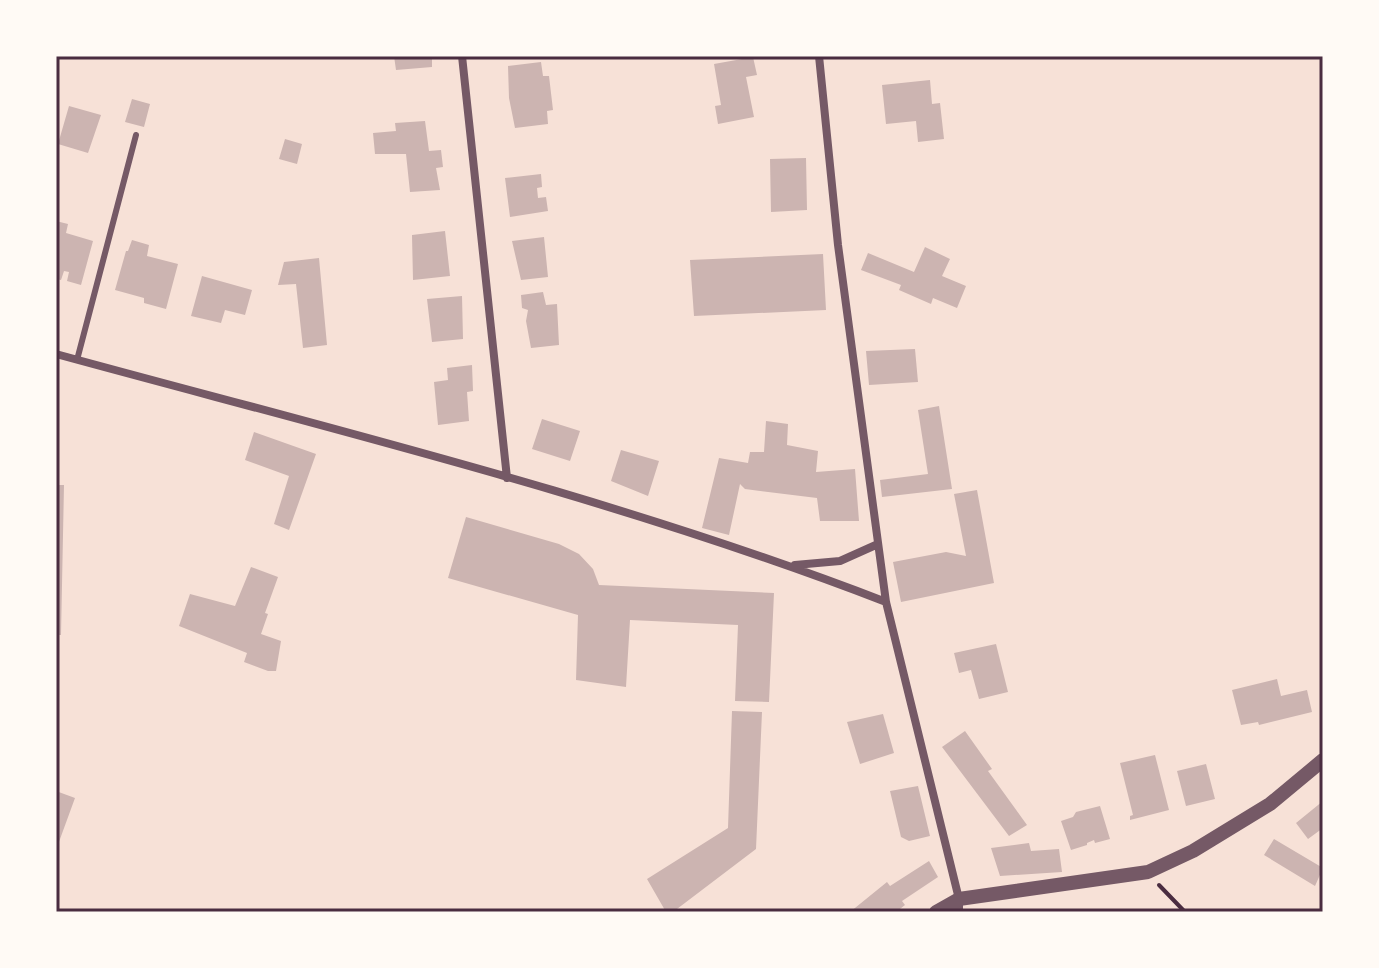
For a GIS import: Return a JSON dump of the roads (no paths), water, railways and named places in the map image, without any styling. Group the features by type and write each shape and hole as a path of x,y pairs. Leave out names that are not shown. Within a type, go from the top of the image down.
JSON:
{"street":[{"path":"462,56 507,478"},
{"path":"819,56 838,245 886,602 959,905"},
{"path":"56,354 507,478 790,565 886,602"},
{"path":"790,565 840,561 878,544"},
{"path":"936,912 959,905 1148,872 1193,851 1270,804 1323,760"}],"lane":[{"path":"77,360 136,135"}]}
